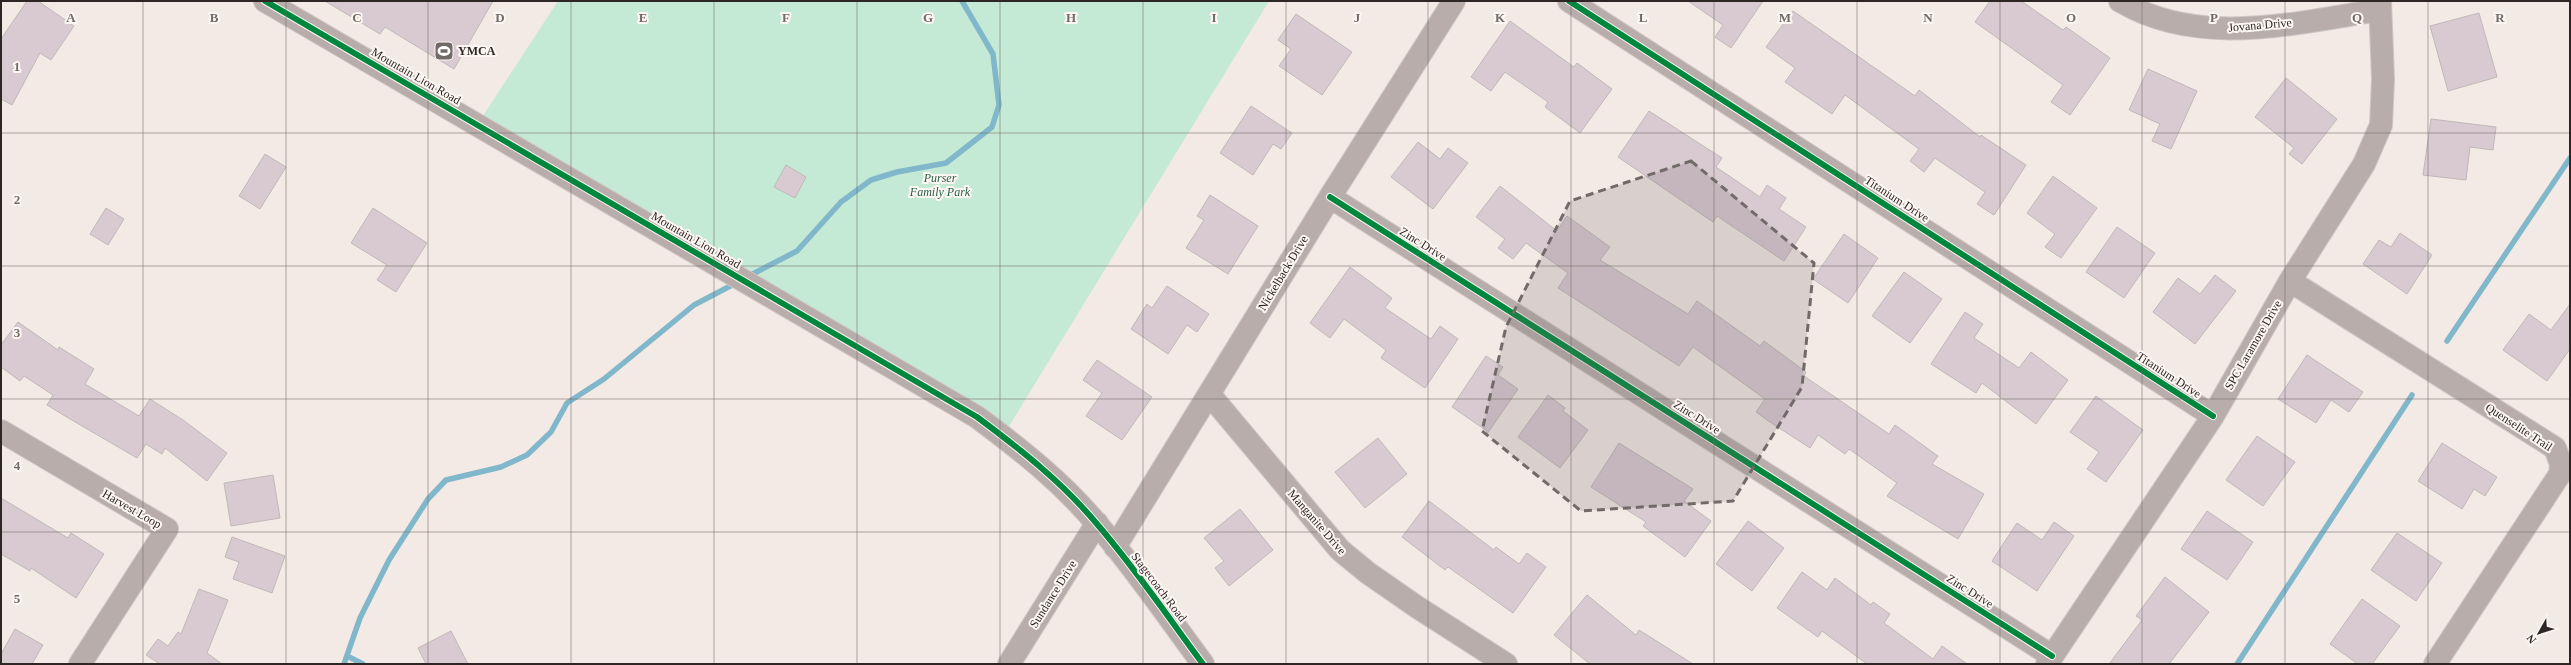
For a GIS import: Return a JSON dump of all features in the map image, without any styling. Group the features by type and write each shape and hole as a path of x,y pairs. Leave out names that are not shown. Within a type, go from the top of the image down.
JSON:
{"street":[{"name":"Mountain Lion Road","path":"265,1 977,417 1026,453 1057,481 1096,523"},
{"name":"Nickelback Drive","path":"1115,547 1330,197 1454,1"},
{"name":"Titanium Drive","path":"1569,1 2212,416"},
{"name":"Jovana Drive","path":"2120,1 2161,18 2195,27 2241,29 2379,5"},
{"name":"SPC Laramore Drive","path":"2049,660 2212,416 2290,281 2364,164 2381,124 2383,79 2379,5"},
{"name":"Zinc Drive","path":"1330,197 2049,660"},
{"name":"Quenselite Trail","path":"2290,281 2555,448 2559,456 2560,474 2435,664"},
{"name":"Manganite Drive","path":"1210,394 1340,550 1368,574 1506,664"},
{"name":"Harvest Loop","path":"1,431 167,529 80,664"},
{"name":"Stagecoach Road","path":"1096,523 1203,664"},
{"name":"Sundance Drive","path":"1009,664 1096,523"}],"highlighted area":[{"path":"1691,161 1814,263 1802,387 1733,501 1581,511 1482,431 1506,327 1570,201"}],"green space":[{"name":"Purser Family Park","path":"558,1 1269,1 1003,436 477,125"}],"building":[{"path":"27,1 38,1 74,26 51,60 40,53 12,105 1,99 1,39"},
{"name":"YMCA","path":"325,1 493,1 454,69 385,27 380,34"},
{"path":"1688,1 1763,1 1731,48 1715,37 1723,25"},
{"path":"1990,1 2021,1 2063,30 2066,27 2110,58 2070,115 2051,102 2063,85 1975,22"},
{"path":"1793,11 1915,96 1919,90 1980,137 1981,135 2026,165 1994,215 1977,204 1985,192 1935,158 1924,172 1910,161 1919,149 1845,95 1832,114 1785,82 1795,68 1766,47"},
{"path":"2479,13 2497,77 2448,91 2430,26"},
{"path":"1296,14 1352,52 1322,95 1279,66 1291,49 1278,40"},
{"path":"1510,21 1574,67 1577,63 1612,89 1580,133 1545,107 1548,102 1505,72 1491,91 1471,77"},
{"path":"2148,69 2197,91 2171,149 2152,141 2160,124 2129,110"},
{"path":"2286,78 2337,119 2302,164 2289,154 2294,148 2255,117"},
{"path":"1251,106 1292,133 1281,149 1273,144 1253,175 1220,153"},
{"path":"1649,111 1722,158 1716,167 1760,197 1767,185 1786,198 1779,209 1806,227 1784,261 1717,216 1713,222 1618,157"},
{"path":"2431,119 2496,127 2493,150 2470,147 2466,180 2423,175"},
{"path":"1418,142 1440,159 1448,148 1468,163 1433,209 1391,177"},
{"path":"265,154 286,167 260,209 239,196"},
{"path":"786,165 806,177 795,198 774,187"},
{"path":"2053,176 2097,208 2061,258 2045,247 2055,234 2027,213"},
{"path":"1500,186 1557,231 1567,216 1610,247 1600,260 1688,314 1697,301 1760,346 1764,341 1806,372 1804,376 1889,434 1895,425 1938,456 1932,464 1984,494 1958,539 1887,496 1897,483 1849,449 1845,454 1818,435 1810,448 1756,412 1765,399 1693,347 1679,366 1558,288 1568,273 1526,243 1513,259 1498,248 1505,239 1476,217"},
{"path":"1210,195 1258,226 1228,274 1186,248 1204,220 1197,216"},
{"path":"106,208 124,219 108,245 90,234"},
{"path":"373,208 427,243 396,292 377,280 387,265 351,243"},
{"path":"2117,227 2155,253 2124,298 2086,272"},
{"path":"2400,233 2432,255 2407,294 2363,264 2379,240 2391,247"},
{"path":"1844,234 1878,258 1848,303 1813,279"},
{"path":"1350,267 1392,298 1385,308 1431,339 1440,326 1458,339 1425,388 1381,358 1386,350 1344,319 1330,338 1310,323"},
{"path":"1904,272 1942,299 1910,343 1872,316"},
{"path":"2215,275 2236,291 2195,344 2153,312 2178,278 2200,294"},
{"path":"1167,286 1209,314 1197,332 1187,325 1168,354 1131,329 1147,304 1152,308"},
{"path":"2570,304 2570,349 2547,381 2503,350 2529,314 2551,330"},
{"path":"1965,312 1983,324 1974,338 2019,368 2031,352 2068,380 2036,424 1982,383 1976,393 1931,364"},
{"path":"18,322 58,350 59,347 94,369 85,384 139,416 150,399 183,420 227,453 207,481 165,448 162,454 146,444 137,458 47,405 53,395 24,376 20,381 1,367 1,345"},
{"path":"2307,355 2363,392 2349,412 2331,400 2316,423 2278,399"},
{"path":"1486,356 1503,367 1498,375 1518,389 1487,434 1487,431 1452,407"},
{"path":"1097,360 1152,397 1122,440 1086,416 1102,393 1083,380"},
{"path":"1548,395 1565,408 1563,411 1588,430 1560,468 1518,437"},
{"path":"2096,396 2143,430 2106,482 2087,469 2099,452 2070,432"},
{"path":"2257,436 2295,462 2263,506 2226,480"},
{"path":"1378,438 1407,474 1365,508 1335,472"},
{"path":"1619,443 1693,489 1684,501 1711,521 1685,557 1643,526 1646,522 1591,487"},
{"path":"2442,443 2497,477 2485,496 2474,489 2462,509 2418,481"},
{"path":"273,475 280,518 231,526 224,483"},
{"path":"1,498 68,538 71,533 104,554 76,598 31,568 30,571 1,554"},
{"path":"1429,501 1494,550 1496,547 1519,564 1527,553 1546,567 1513,613 1448,567 1445,570 1402,537"},
{"path":"1240,509 1273,550 1229,586 1215,568 1224,561 1204,538"},
{"path":"2207,511 2253,542 2227,580 2181,549"},
{"path":"1748,521 1784,548 1752,591 1716,564"},
{"path":"2054,522 2074,536 2037,591 1992,561 2017,523 2042,540"},
{"path":"2397,533 2442,563 2416,601 2371,570"},
{"path":"232,537 285,556 272,593 233,579 239,562 225,557"},
{"path":"1802,572 1827,590 1835,578 1871,605 1873,602 1890,614 1884,623 1933,659 1942,646 1967,664 1867,664 1822,631 1818,637 1777,608"},
{"path":"2165,577 2209,612 2169,664 2109,664 2142,620 2136,616"},
{"path":"199,589 228,600 207,653 222,664 160,664 146,655 158,639 168,646 178,632 181,634"},
{"path":"1587,595 1636,635 1639,630 1693,664 1590,664 1554,635"},
{"path":"2362,599 2400,626 2372,664 2358,664 2330,644"},
{"path":"15,629 43,645 32,664 1,664 1,654"},
{"path":"451,631 468,664 426,664 418,648"}],"waterway":[{"path":"747,277 797,251 841,202 871,180 897,172 946,163 992,127 999,105 993,54 962,1"},
{"path":"2447,341 2570,158"},
{"path":"344,664 360,618 389,560 428,499 446,480 501,467 527,455 551,432 567,403 604,379 694,305 736,283"},
{"path":"2237,664 2412,395"},
{"path":"347,656 363,664"}],"cycle path":[{"path":"265,1 977,417 1040,467 1084,509 1125,558 1203,664"},
{"path":"1569,1 2213,416"},
{"path":"1330,197 2052,656"}],"place":[{"name":"YMCA","path":"444,51"}]}
